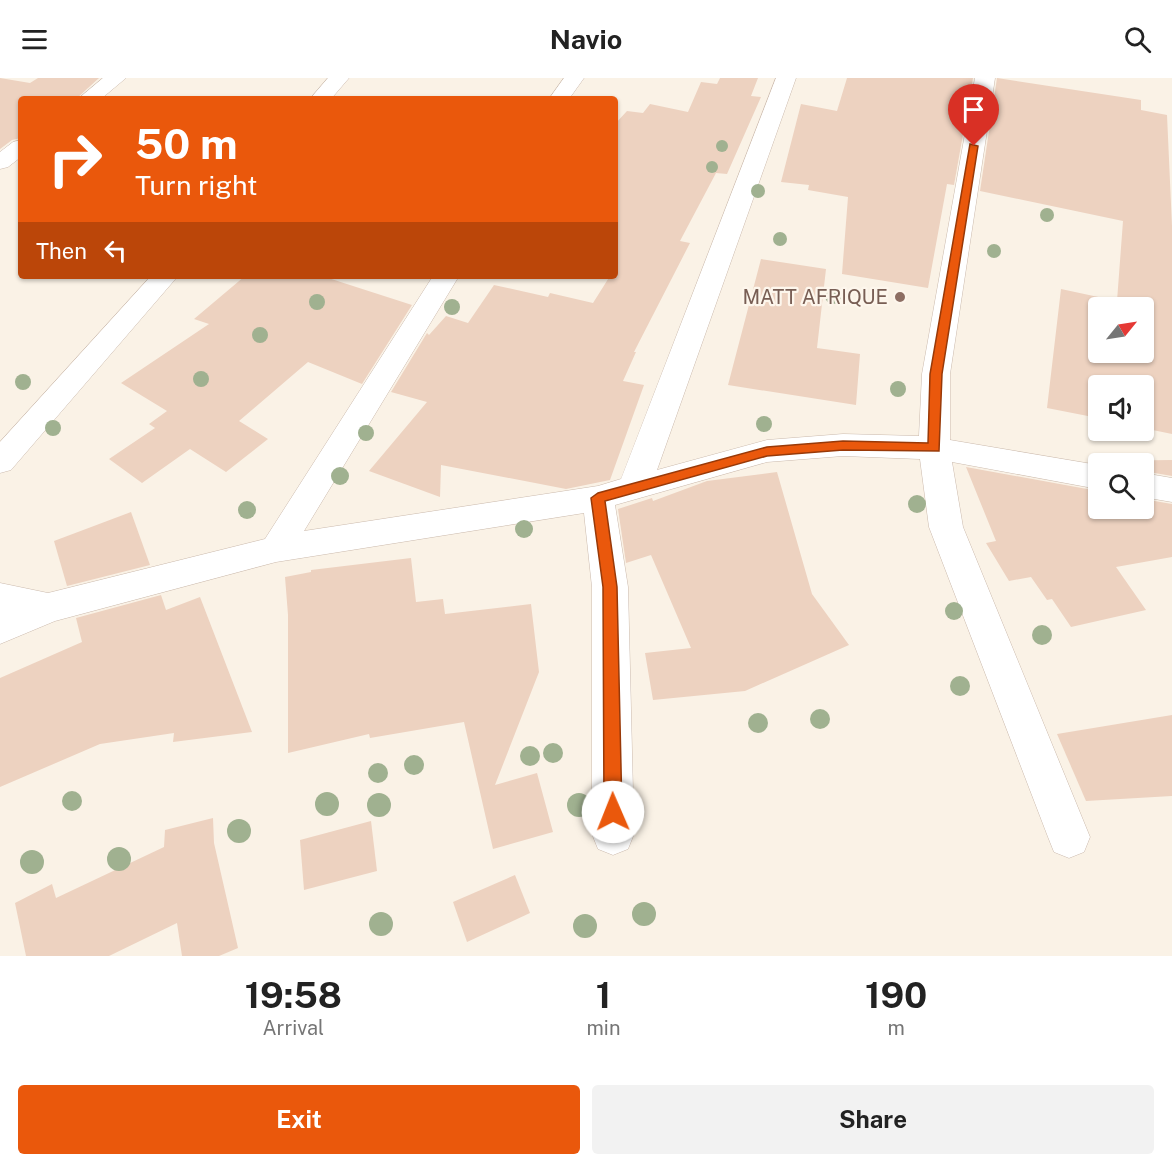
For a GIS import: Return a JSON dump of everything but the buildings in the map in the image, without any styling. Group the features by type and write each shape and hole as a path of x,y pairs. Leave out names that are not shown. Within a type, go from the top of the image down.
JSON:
{"street":[{"path":"91,96 116,78"},
{"path":"323,96 339,78"},
{"path":"561,96 574,78"},
{"path":"634,488 786,78"},
{"path":"985,78 936,374 934,448 945,527 1069,837"},
{"path":"0,162 18,149"},
{"path":"0,462 162,279"},
{"path":"276,549 444,279"},
{"path":"0,629 48,608 276,549 598,498 767,451 843,445 934,448 1088,475"},
{"path":"1154,487 1172,490"},
{"path":"598,498 610,587 613,834"},
{"path":"0,598 48,608"}],"place":[{"name":"MATT AFRIQUE","path":"900,297"}],"route":[{"path":"613,812 610,587 598,498 767,451 843,445 934,448 936,374 974,146"}]}
